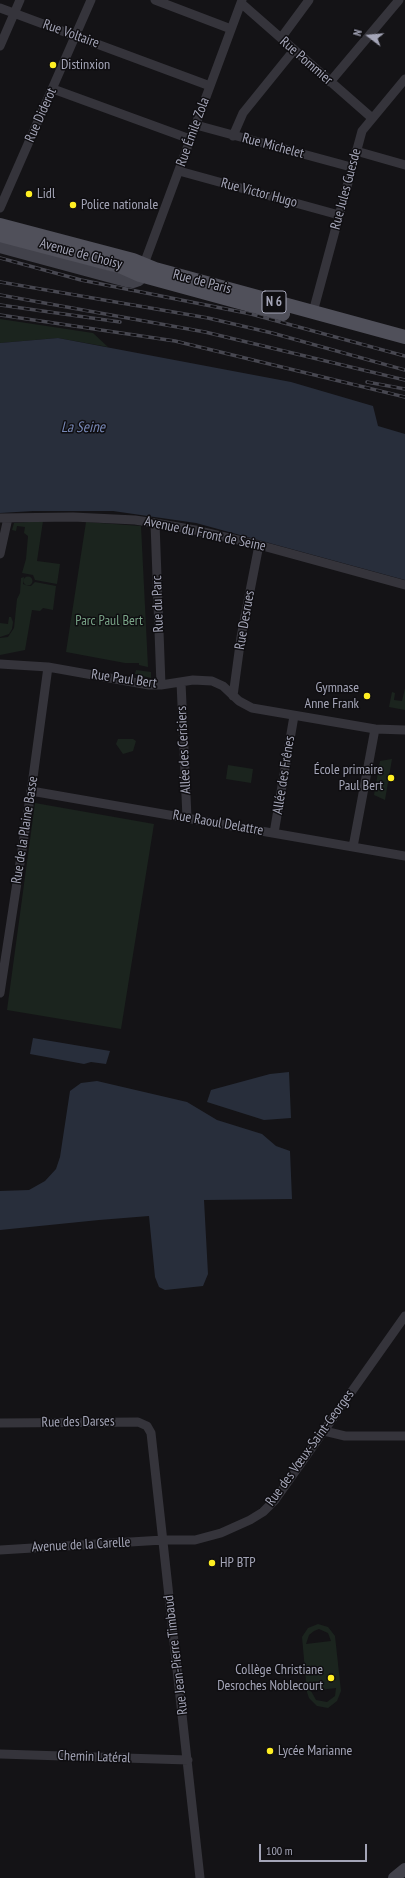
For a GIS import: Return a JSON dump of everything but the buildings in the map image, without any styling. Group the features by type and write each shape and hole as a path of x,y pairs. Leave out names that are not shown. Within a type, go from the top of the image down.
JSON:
{"main road":[{"name":"Rue de Paris","path":"0,226 142,270 405,345"},
{"name":"Rue de Paris","path":"0,235 122,267 142,270 313,312 405,337"},
{"name":"Avenue de Choisy","path":"0,247 126,281 133,282 138,280 142,270"}],"street":[{"path":"0,46 20,0"},
{"name":"Rue Diderot","path":"0,208 91,0"},
{"path":"154,0 231,29"},
{"path":"281,38 309,0"},
{"path":"330,82 399,0"},
{"name":"Rue Émile Zola","path":"142,270 241,1"},
{"name":"Rue Pommier","path":"241,1 294,50 372,118"},
{"name":"Rue Voltaire","path":"0,8 210,86"},
{"path":"233,136 243,113 294,50"},
{"name":"Rue Jules Guesde","path":"313,312 362,131 405,79"},
{"path":"53,88 190,139"},
{"name":"Rue Michelet","path":"196,125 352,167"},
{"path":"356,151 405,165"},
{"name":"Rue Victor Hugo","path":"179,171 339,215"},
{"name":"Avenue du Front de Seine","path":"4,518 73,517 135,520 155,523 195,530 259,545 405,585"},
{"path":"0,554 4,518"},
{"name":"Rue du Parc","path":"155,523 161,685"},
{"name":"Rue Desrues","path":"232,696 241,637 259,545"},
{"name":"Rue Paul Bert","path":"0,664 48,667 149,685 161,685 193,680 212,681 223,686 232,696 252,708 375,729 405,730"},
{"name":"Rue de la Plaine Basse","path":"0,993 31,791 48,667"},
{"name":"Allée des Cerisiers","path":"181,682 187,818"},
{"name":"Allée des Frênes","path":"274,833 294,716"},
{"path":"353,847 375,729"},
{"name":"Rue Raoul Delattre","path":"31,791 405,856"},
{"name":"Rue des Vœux-Saint-Georges","path":"163,1540 195,1540 206,1538 235,1528 263,1512 275,1500 405,1316"},
{"name":"Rue des Darses","path":"0,1423 138,1422 147,1426 152,1433"},
{"path":"324,1431 340,1436 405,1436"},
{"name":"Rue Jean-Pierre Timbaud","path":"152,1433 200,1878"},
{"name":"Avenue de la Carelle","path":"0,1550 163,1540"},
{"name":"Chemin Latéral","path":"0,1754 188,1760"}],"green space":[{"path":"0,319 93,333 108,347 58,338 0,343"},
{"path":"43,521 37,561 60,564 57,584 35,580 33,575 22,573 26,559 28,536 24,533 25,527 17,526 16,531 12,530 14,523"},
{"name":"Parc Paul Bert","path":"86,522 141,526 148,667 139,665 139,663 125,663 66,652"},
{"path":"24,577 23,584 28,586 31,586 35,582 56,586 53,610 43,608 40,611 32,610 25,650 0,655 0,638 8,637 14,628 21,578"},
{"path":"26,577 30,577 32,581 30,585 26,585 24,583 24,579"},
{"path":"9,617 11,617 13,622 12,629 9,634 0,637 0,623 8,624"},
{"path":"136,670 151,672 151,678 135,674"},
{"path":"405,688 405,710 389,707 392,692 395,693 394,700 402,701"},
{"path":"118,739 133,739 136,741 133,751 123,754 116,744"},
{"path":"392,759 385,800 374,795 380,761"},
{"path":"228,765 253,769 251,783 226,779"},
{"path":"35,803 154,824 121,1029 7,1010"},
{"path":"318,1624 328,1627 335,1636 341,1691 337,1701 328,1708 317,1706 309,1698 307,1692 302,1637 308,1628","holes":["319,1629 328,1633 331,1641 306,1644 309,1635","336,1688 335,1696 327,1702 316,1700 311,1691"]}],"water":[{"name":"La Seine","path":"58,338 291,382 373,406 378,426 405,434 405,580 196,523 113,511 33,511 0,513 0,343"},
{"path":"33,1038 110,1051 106,1064 91,1062 84,1064 30,1054"},
{"path":"289,1072 291,1118 264,1120 207,1102 211,1090 270,1074"},
{"path":"97,1081 187,1102 217,1120 262,1134 276,1146 290,1151 292,1199 204,1200 208,1274 203,1286 165,1290 159,1287 155,1277 149,1216 0,1230 0,1191 29,1190 45,1181 56,1169 60,1157 70,1091 81,1083"}],"railway":[{"path":"0,258 81,280 251,314 405,356"},
{"path":"0,282 208,318 272,333 405,370"},
{"path":"0,295 205,332 405,380"},
{"path":"0,305 120,322"},
{"path":"0,315 175,341 405,397"},
{"path":"367,382 405,389"}],"place":[{"name":"Distinxion","path":"53,65"},
{"name":"Lidl","path":"29,194"},
{"name":"Police nationale","path":"73,205"},
{"name":"Gymnase Anne Frank","path":"367,696"},
{"name":"École primaire Paul Bert","path":"391,778"},
{"name":"HP BTP","path":"212,1563"},
{"name":"Collège Christiane Desroches Noblecourt","path":"331,1678"},
{"name":"Lycée Marianne","path":"270,1751"}]}
